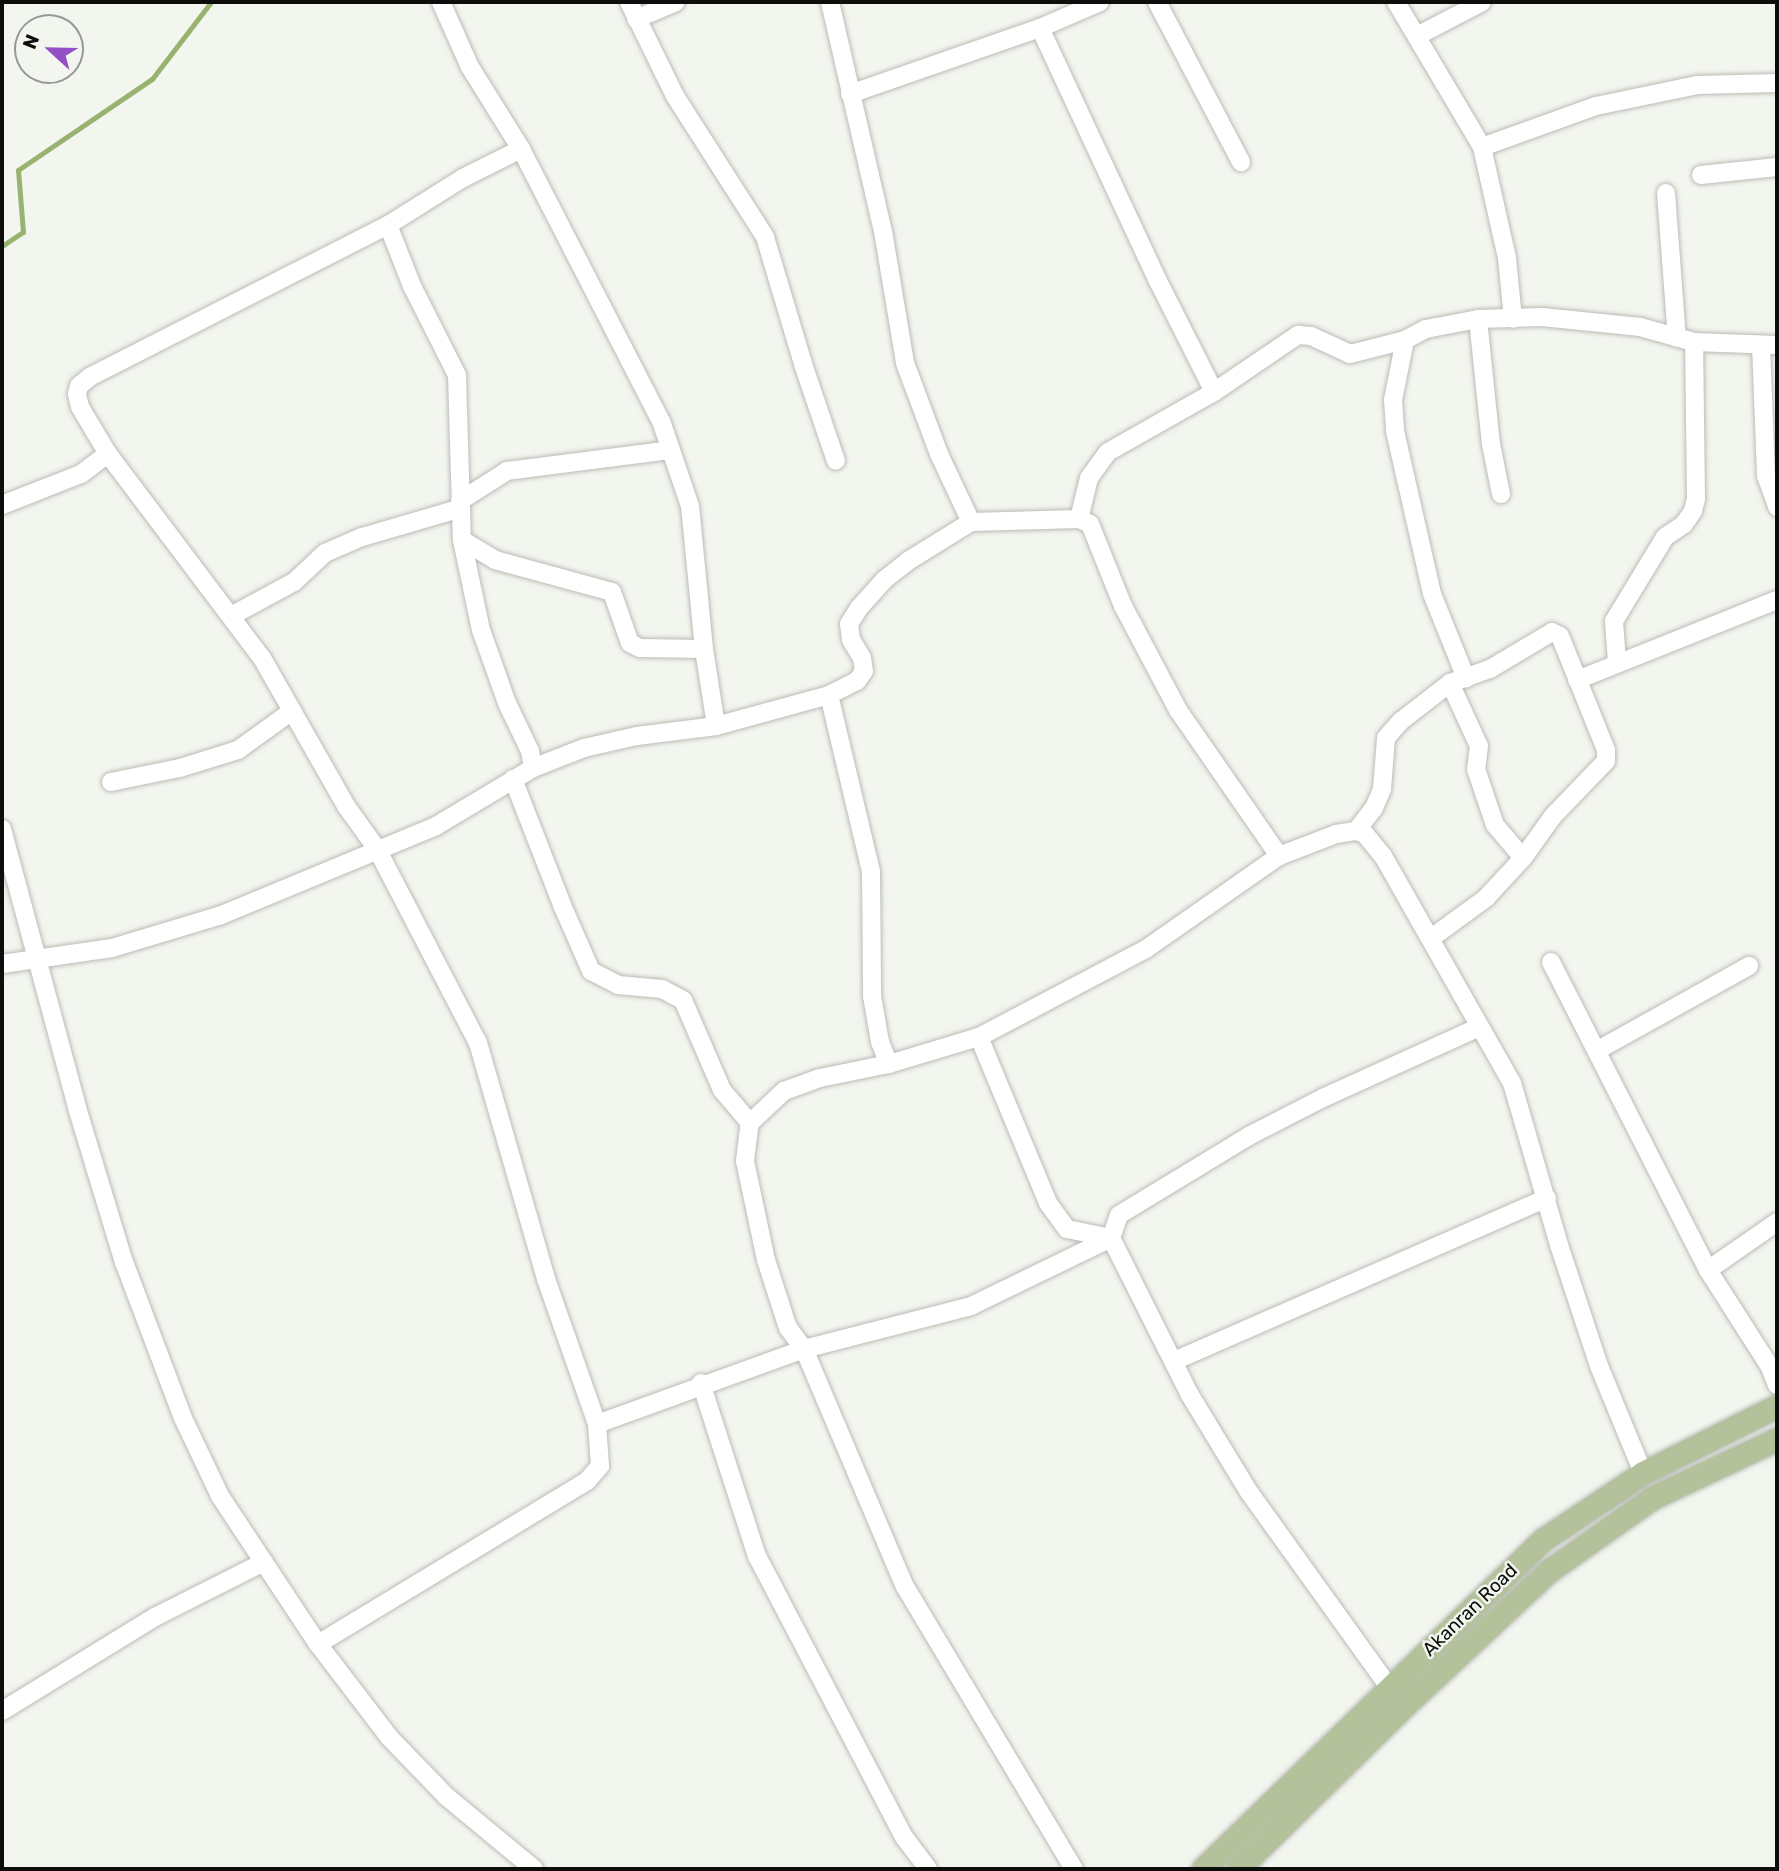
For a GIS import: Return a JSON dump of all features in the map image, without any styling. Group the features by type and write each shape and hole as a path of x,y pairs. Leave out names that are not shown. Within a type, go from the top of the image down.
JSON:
{"main road":[{"name":"Akanran Road","path":"1203,1869 1544,1539 1643,1473 1777,1406"},
{"name":"Akanran Road","path":"1238,1869 1405,1705 1550,1570 1652,1498 1775,1443"}],"street":[{"path":"441,2 470,67 521,149 661,421 690,506 704,649 716,726"},
{"path":"629,2 675,96 765,237 803,364 836,461"},
{"path":"636,19 676,2"},
{"path":"830,2 883,231 905,363 939,454 971,522"},
{"path":"850,94 1040,28 1100,2"},
{"path":"1157,2 1241,162"},
{"path":"1396,2 1482,147 1507,258 1513,319"},
{"path":"1417,36 1482,2"},
{"path":"1040,28 1158,281 1214,392"},
{"path":"1482,147 1596,106 1697,85 1777,83"},
{"path":"318,1644 587,1481 600,1466 597,1424 546,1279 478,1043 377,849 346,806 262,658 108,454 80,407 79,386 90,377 388,225 463,178 521,149"},
{"path":"1701,175 1777,167"},
{"path":"1617,663 1614,621 1665,537 1684,524 1693,511 1696,499 1685,340 1666,193"},
{"path":"388,225 412,286 457,375 462,540 481,630 508,704 530,751 533,768"},
{"path":"1079,519 1089,478 1108,452 1214,392 1298,335 1311,336 1350,354 1405,340 1426,329 1478,319 1586,320 1640,327 1685,340 1769,345 1766,475 1777,507"},
{"path":"1478,319 1491,444 1500,494"},
{"path":"1405,340 1393,400 1395,431 1432,594 1479,746 1476,769 1495,825 1522,858"},
{"path":"231,616 294,582 325,553 362,537 460,505 486,482 507,471 671,450"},
{"path":"2,505 80,474 108,454"},
{"path":"459,468 486,482"},
{"path":"2,964 112,948 219,916 436,826 533,768 584,748 638,736 716,726 830,695 857,681 864,671 862,658 851,640 849,624 859,608 884,580 908,561 971,522 1079,519 1090,524 1124,606 1178,710 1279,856"},
{"path":"462,540 495,560 612,592 630,643 640,648 704,649"},
{"path":"1577,680 1777,600"},
{"path":"1356,831 1374,808 1382,789 1385,738 1401,721 1458,681 1490,669 1552,632 1560,636 1606,750 1606,761 1553,816 1522,858 1486,898 1430,940"},
{"path":"830,695 871,871 872,996 880,1042 889,1065"},
{"path":"111,782 180,768 238,750 292,711"},
{"path":"513,779 562,905 592,971 618,985 662,989 683,1000 722,1090 750,1123"},
{"path":"2,829 78,1111 124,1262 183,1418 220,1496 318,1644 389,1737 447,1797 534,1869"},
{"path":"1074,1869 905,1587 804,1349 788,1328 766,1260 747,1171 750,1123 784,1091 820,1078 889,1065 979,1037 1146,949 1279,856 1336,834 1356,831 1365,834 1383,856 1512,1083 1600,1366 1643,1473"},
{"path":"1550,962 1598,1050 1708,1270 1770,1367 1777,1385"},
{"path":"1598,1050 1749,966"},
{"path":"597,1424 701,1384 804,1349 971,1306 1111,1238 1119,1215 1250,1136 1325,1097 1479,1027"},
{"path":"979,1037 1048,1203 1067,1229 1111,1238"},
{"path":"1174,1361 1547,1198"},
{"path":"1708,1270 1777,1222"},
{"path":"1111,1238 1190,1395 1249,1492 1389,1687"},
{"path":"701,1384 757,1556 904,1837 928,1869"},
{"path":"2,1711 155,1617 264,1562"}],"waterway":[{"path":"2,246 23,232 18,170 152,79 211,2"}]}
